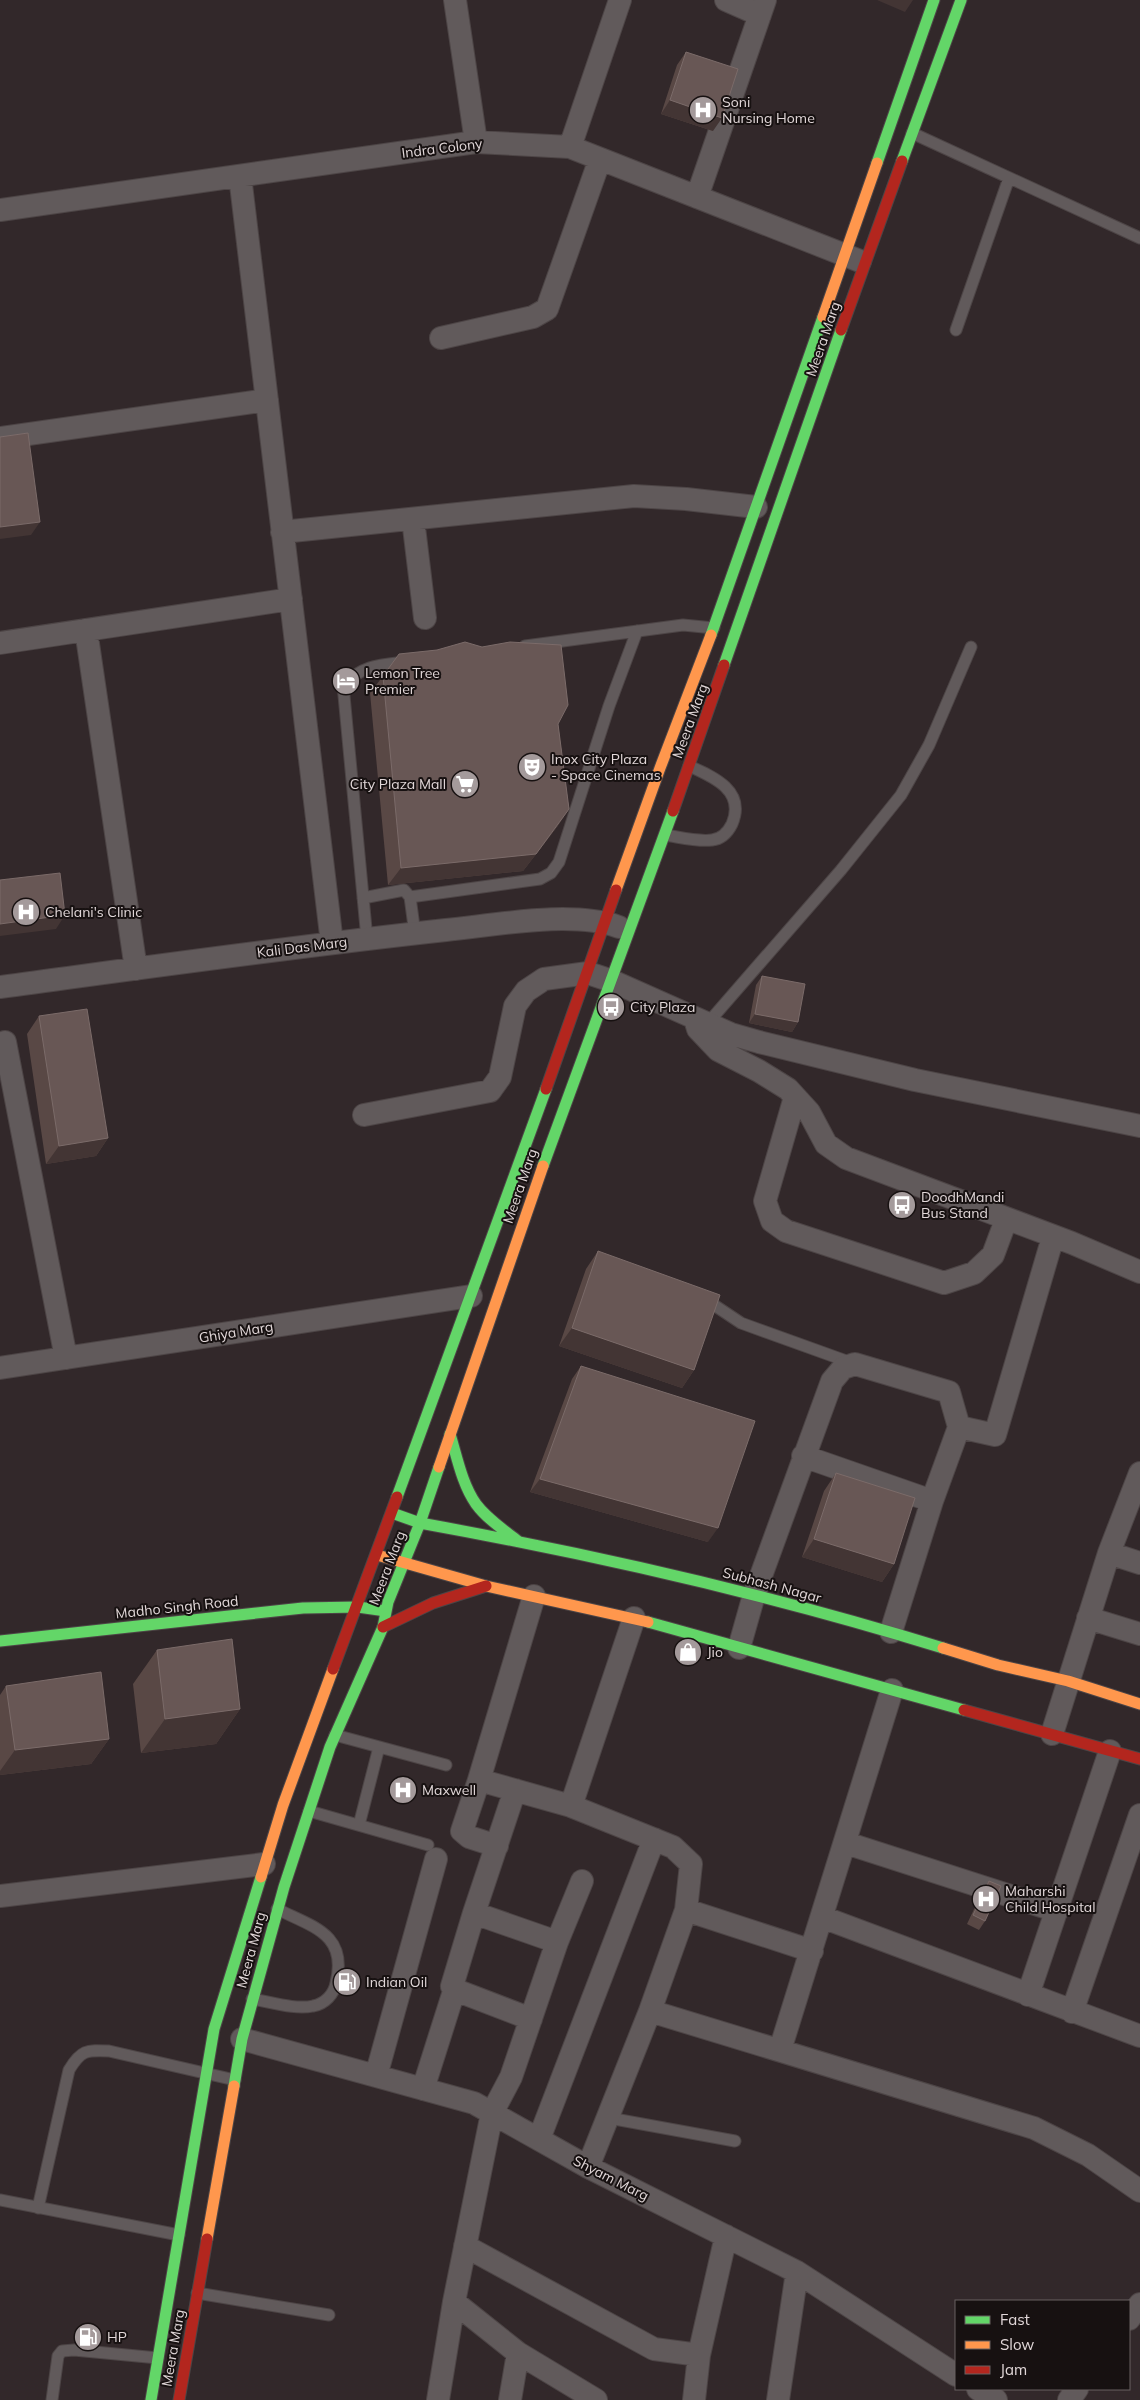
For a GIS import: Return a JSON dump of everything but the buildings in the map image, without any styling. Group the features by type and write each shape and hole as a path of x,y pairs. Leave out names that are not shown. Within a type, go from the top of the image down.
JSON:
{"main road":[{"name":"Meera Marg","path":"151,2400 205,2072 214,2029 264,1864 287,1796 472,1296 660,768 714,628 934,0"},
{"name":"Meera Marg","path":"179,2400 242,2039 277,1909 309,1810 335,1735 383,1627 388,1602 420,1523 564,1105 612,981 665,835 865,263 961,0"},
{"path":"450,1434 458,1462 476,1504 488,1517 518,1541"},
{"name":"Subhash Nagar","path":"392,1513 420,1523 518,1541 645,1568 754,1595 891,1632 998,1665 1068,1681 1140,1704"},
{"path":"377,1555 486,1586 634,1618 1140,1759"},
{"path":"383,1627 433,1603 486,1586"},
{"name":"Madho Singh Road","path":"0,1641 303,1608 358,1607 386,1611"}],"street":[{"path":"455,0 476,142"},
{"path":"570,147 620,0"},
{"path":"697,197 762,7 726,0"},
{"name":"Indra Colony","path":"0,210 476,142 570,147 865,263"},
{"path":"442,338 533,317 547,309 600,159"},
{"path":"240,176 332,942"},
{"path":"0,438 267,400"},
{"path":"282,532 634,496 686,499 756,507"},
{"path":"413,519 425,618"},
{"path":"0,643 291,600"},
{"path":"86,630 136,969"},
{"name":"Kali Das Marg","path":"0,987 332,942 551,920 605,922 630,931"},
{"path":"364,1115 490,1091 500,1078 515,1006 526,991 544,980 588,972 731,1034 812,1056 915,1080 1140,1126"},
{"path":"701,1021 698,1029 718,1050 759,1071 788,1089 809,1112 826,1144 846,1158 1006,1220 1072,1243 1140,1272"},
{"path":"5,1042 66,1358"},
{"path":"795,1097 765,1201 772,1221 786,1231 944,1283 974,1273 994,1255 1006,1220"},
{"path":"959,1427 995,1435 1053,1237"},
{"name":"Ghiya Marg","path":"0,1368 472,1296"},
{"path":"739,1648 754,1595 803,1456 832,1381 843,1368 855,1364 949,1392 959,1427 932,1501 891,1632"},
{"path":"803,1456 932,1501"},
{"path":"1052,1734 1109,1553 1138,1481"},
{"path":"1109,1553 1140,1563"},
{"path":"497,1846 469,1837 462,1831 534,1596"},
{"path":"571,1806 634,1618"},
{"path":"1088,1618 1140,1634"},
{"path":"780,2050 846,1843 892,1690"},
{"path":"1028,1995 1110,1751"},
{"path":"479,1780 571,1806 673,1847 691,1864 686,1910 650,2011 609,2118 588,2166"},
{"path":"515,1790 452,1986 531,2019"},
{"path":"1072,2012 1140,1815"},
{"path":"539,2139 654,1840"},
{"path":"846,1843 1056,1911"},
{"path":"376,2076 432,1852"},
{"path":"0,1896 264,1864"},
{"path":"438,2400 454,2302 492,2113 511,2078 557,1942 582,1881"},
{"path":"686,1910 812,1951"},
{"path":"474,1913 557,1942"},
{"path":"822,1918 1140,2036"},
{"path":"423,2088 455,1988"},
{"path":"650,2011 1034,2128 1088,2155 1140,2191"},
{"name":"Shyam Marg","path":"242,2039 474,2102 588,2166 797,2272 955,2373"},
{"path":"694,2400 700,2355 726,2236"},
{"path":"465,2246 654,2349 700,2355"},
{"path":"778,2400 797,2272"},
{"path":"454,2302 518,2353 596,2400"},
{"path":"1130,2318 1140,2304"},
{"path":"510,2400 518,2353"},
{"path":"980,2390 996,2400"}],"lane":[{"path":"912,133 1140,238"},
{"path":"956,330 1009,178"},
{"path":"512,648 683,625 714,628"},
{"path":"410,896 540,879 551,873 559,862 609,706 637,631"},
{"path":"701,1021 841,870 901,795 929,745 971,647"},
{"path":"367,939 343,685 353,675 368,667 416,660"},
{"path":"665,835 711,840 727,832 733,820 735,804 729,790 716,778 689,766"},
{"path":"363,898 404,890 410,896 416,934"},
{"path":"698,1297 706,1300 741,1323 855,1364"},
{"path":"335,1735 446,1764"},
{"path":"359,1825 379,1747"},
{"path":"309,1810 359,1825 432,1852"},
{"path":"252,2000 311,2007 327,2000 335,1986 339,1961 332,1940 320,1930 277,1909"},
{"path":"38,2208 69,2070 78,2055 90,2050 108,2051 235,2080"},
{"path":"609,2118 735,2141"},
{"path":"0,2200 179,2236"},
{"path":"197,2294 329,2316"},
{"path":"52,2400 58,2356 62,2351 74,2350 158,2358"}],"traffic: fast":[{"path":"877,163 934,0"},
{"path":"902,161 961,0"},
{"path":"711,635 823,317"},
{"path":"724,665 841,330"},
{"path":"543,1166 673,811"},
{"path":"397,1497 546,1089"},
{"path":"450,1434 463,1479 476,1504 490,1519 518,1541"},
{"path":"234,2086 242,2039 284,1887 330,1747 383,1627 388,1602 420,1523 439,1467"},
{"path":"392,1513 420,1523 486,1535 684,1578 814,1611 943,1648"},
{"path":"0,1641 303,1608 358,1607 386,1611"},
{"path":"648,1622 964,1710"},
{"path":"151,2400 214,2029 261,1877"}],"traffic: slow":[{"path":"823,317 877,163"},
{"path":"616,890 711,635"},
{"path":"439,1467 543,1166"},
{"path":"377,1555 486,1586 648,1622"},
{"path":"943,1648 998,1665 1068,1681 1140,1704"},
{"path":"261,1877 283,1805 333,1669"},
{"path":"207,2239 234,2086"}],"traffic: jam":[{"path":"841,330 902,161"},
{"path":"673,811 724,665"},
{"path":"546,1089 616,890"},
{"path":"333,1669 397,1497"},
{"path":"383,1627 433,1603 486,1586"},
{"path":"964,1710 1140,1759"},
{"path":"179,2400 207,2239"}],"place":[{"name":"Soni Nursing Home","path":"703,110"},
{"name":"Lemon Tree Premier","path":"346,681"},
{"name":"Inox City Plaza - Space Cinemas","path":"532,767"},
{"name":"City Plaza Mall","path":"465,784"},
{"name":"Chelani's Clinic","path":"26,912"},
{"name":"City Plaza","path":"611,1007"},
{"name":"DoodhMandi Bus Stand","path":"902,1205"},
{"name":"Jio","path":"688,1652"},
{"name":"Maxwell","path":"403,1790"},
{"name":"Maharshi Child Hospital","path":"986,1899"},
{"name":"Indian Oil","path":"347,1982"},
{"name":"HP","path":"88,2337"}]}
